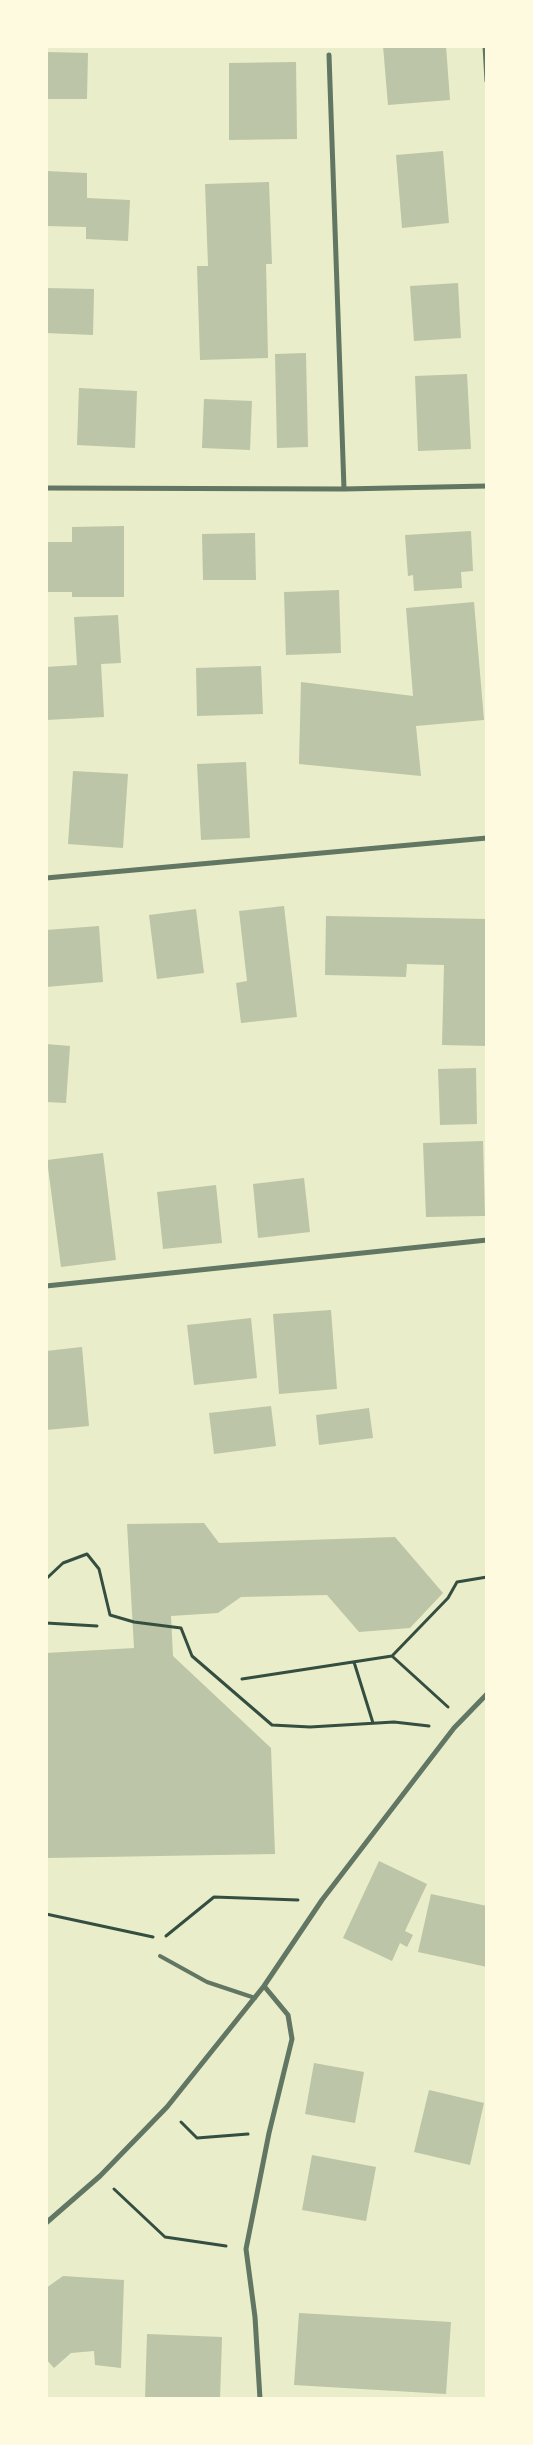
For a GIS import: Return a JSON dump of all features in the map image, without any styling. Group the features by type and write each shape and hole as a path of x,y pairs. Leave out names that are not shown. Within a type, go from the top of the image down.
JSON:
{"street":[{"path":"485,46 487,81"},
{"path":"329,55 344,489"},
{"path":"46,488 344,489 487,486"},
{"path":"46,878 487,838"},
{"path":"46,1286 487,1240"},
{"path":"46,2223 100,2176 167,2107 255,1998 322,1900 454,1728 487,1694"},
{"path":"260,2399 255,2317 246,2249 269,2132 292,2039 288,2015 264,1986"}],"lane":[{"path":"160,1956 207,1982 255,1998"}],"path":[{"path":"46,1579 63,1563 87,1554 99,1569 110,1615 134,1622 182,1628 192,1656 272,1724 310,1727 394,1722 454,1728"},
{"path":"242,1679 392,1656 448,1598 457,1582 487,1577"},
{"path":"46,1623 97,1626"},
{"path":"392,1656 462,1719"},
{"path":"354,1662 373,1724"},
{"path":"46,1914 162,1939 214,1897 322,1900"},
{"path":"167,2107 197,2138 269,2132"},
{"path":"100,2176 166,2237 246,2249"}],"building":[{"path":"383,46 446,46 450,100 388,105"},
{"path":"46,52 88,53 87,99 46,99"},
{"path":"296,62 297,139 229,140 229,63"},
{"path":"443,151 449,223 402,228 396,155"},
{"path":"46,171 87,173 87,198 130,200 128,241 86,239 86,227 46,226"},
{"path":"269,182 272,264 266,264 268,358 200,360 197,266 208,266 205,184"},
{"path":"458,283 461,338 414,341 410,286"},
{"path":"46,288 94,289 93,335 46,333"},
{"path":"306,353 308,447 277,448 275,354"},
{"path":"467,374 471,449 418,451 415,376"},
{"path":"79,388 137,391 135,448 77,445"},
{"path":"204,399 252,401 250,450 202,448"},
{"path":"124,526 124,597 72,597 72,592 46,592 46,542 72,542 72,527"},
{"path":"471,531 473,571 461,572 462,588 414,591 413,575 408,576 405,535"},
{"path":"255,533 256,580 203,580 202,534"},
{"path":"339,590 341,653 286,655 284,592"},
{"path":"474,602 484,720 416,726 421,776 299,764 301,682 413,696 406,608"},
{"path":"118,615 121,663 101,664 104,717 46,720 46,667 77,665 74,617"},
{"path":"261,666 263,714 197,716 196,668"},
{"path":"246,762 250,838 201,840 197,764"},
{"path":"73,771 128,774 123,848 68,844"},
{"path":"284,906 297,1017 241,1023 236,983 247,981 239,911"},
{"path":"196,909 204,973 157,979 149,915"},
{"path":"326,916 487,919 487,1046 442,1045 444,965 407,964 406,977 325,975"},
{"path":"99,926 103,982 46,987 46,930"},
{"path":"46,1044 70,1046 66,1103 46,1102"},
{"path":"476,1068 477,1124 440,1125 438,1069"},
{"path":"483,1141 485,1216 426,1217 423,1143"},
{"path":"103,1153 116,1260 61,1267 47,1160"},
{"path":"304,1178 310,1232 258,1238 253,1184"},
{"path":"216,1185 222,1243 163,1249 157,1192"},
{"path":"331,1310 337,1389 279,1394 273,1314"},
{"path":"251,1318 257,1378 194,1385 187,1325"},
{"path":"82,1347 89,1426 46,1430 46,1351"},
{"path":"271,1406 276,1446 214,1454 209,1413"},
{"path":"369,1408 373,1438 319,1445 316,1415"},
{"path":"204,1523 219,1543 395,1537 443,1593 410,1628 359,1632 327,1595 241,1597 218,1613 171,1616 173,1656 271,1748 275,1854 46,1858 46,1653 134,1648 127,1524"},
{"path":"379,1861 427,1884 405,1931 413,1935 407,1947 400,1943 392,1961 343,1938"},
{"path":"431,1894 487,1906 487,1967 418,1952"},
{"path":"314,2063 364,2072 355,2123 305,2114"},
{"path":"429,2090 484,2103 470,2165 414,2152"},
{"path":"312,2155 376,2167 366,2221 302,2210"},
{"path":"63,2276 124,2280 121,2368 95,2365 94,2351 71,2353 54,2368 46,2359 46,2288"},
{"path":"299,2313 451,2322 446,2394 294,2385"},
{"path":"147,2334 222,2337 220,2399 145,2399"}]}
